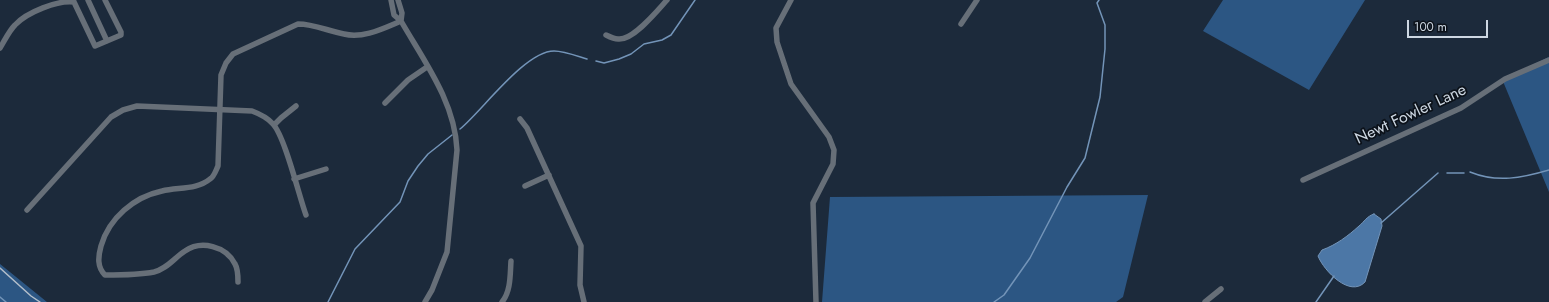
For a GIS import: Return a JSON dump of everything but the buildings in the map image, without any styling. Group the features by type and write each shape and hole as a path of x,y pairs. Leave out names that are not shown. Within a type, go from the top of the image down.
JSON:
{"street":[{"path":"88,0 107,41"},
{"path":"0,48 15,25 23,18 58,2 77,1 95,46 121,35 121,32 105,0"},
{"path":"391,0 394,15 401,21 447,104 456,135 457,150 447,252 432,290 424,302"},
{"path":"398,0 402,13 401,21"},
{"path":"606,35 619,40 627,37 638,30 668,0"},
{"path":"791,0 776,28 777,42 787,77 796,92 829,137 834,150 833,164 813,202 816,302"},
{"path":"962,24 977,0"},
{"path":"238,282 236,264 226,252 201,245 185,251 169,265 155,272 105,275 99,263 106,233 117,217 131,205 146,196 162,191 194,186 211,179 218,166 221,75 226,63 234,54 298,24 310,24 346,35 356,35 383,28 401,21"},
{"name":"Newt Fowler Lane","path":"1303,180 1461,108 1505,79 1549,60"},
{"path":"385,103 408,80 427,67"},
{"path":"26,210 111,117 123,110 137,106 252,111 262,114 274,125 281,141 306,215"},
{"path":"274,125 280,118 296,106"},
{"path":"520,119 527,128 581,246 580,285 584,302"},
{"path":"294,179 326,169"},
{"path":"526,186 549,175"},
{"path":"502,302 507,296 509,288 511,261"},
{"path":"1205,302 1221,289"}],"shaded area":[{"path":"1223,0 1365,0 1309,90 1203,31"},
{"path":"1549,57 1549,192 1502,79"},
{"path":"1148,195 1123,297 1116,302 822,302 830,197"},
{"path":"1374,214 1381,219 1382,226 1365,282 1359,286 1352,287 1345,285 1338,281 1326,269 1318,256 1322,250 1342,240 1367,218"},
{"path":"0,264 47,302 0,302"}],"waterway":[{"path":"596,61 604,63 619,59 631,54 644,44 662,40 671,35 695,0"},
{"path":"994,302 1004,295 1030,258 1067,187 1085,158 1100,97 1105,49 1105,25 1097,3 1099,0"},
{"path":"460,129 504,83 530,61 543,54 554,51 587,59"},
{"path":"328,302 355,249 400,202 408,181 428,154 452,135"},
{"path":"1470,172 1490,177 1510,178 1549,170"},
{"path":"1381,223 1438,173"},
{"path":"1447,173 1464,173"},
{"path":"1316,302 1334,276"},
{"path":"0,297 6,302"}],"railway":[{"path":"0,268 31,296 40,302"}]}
